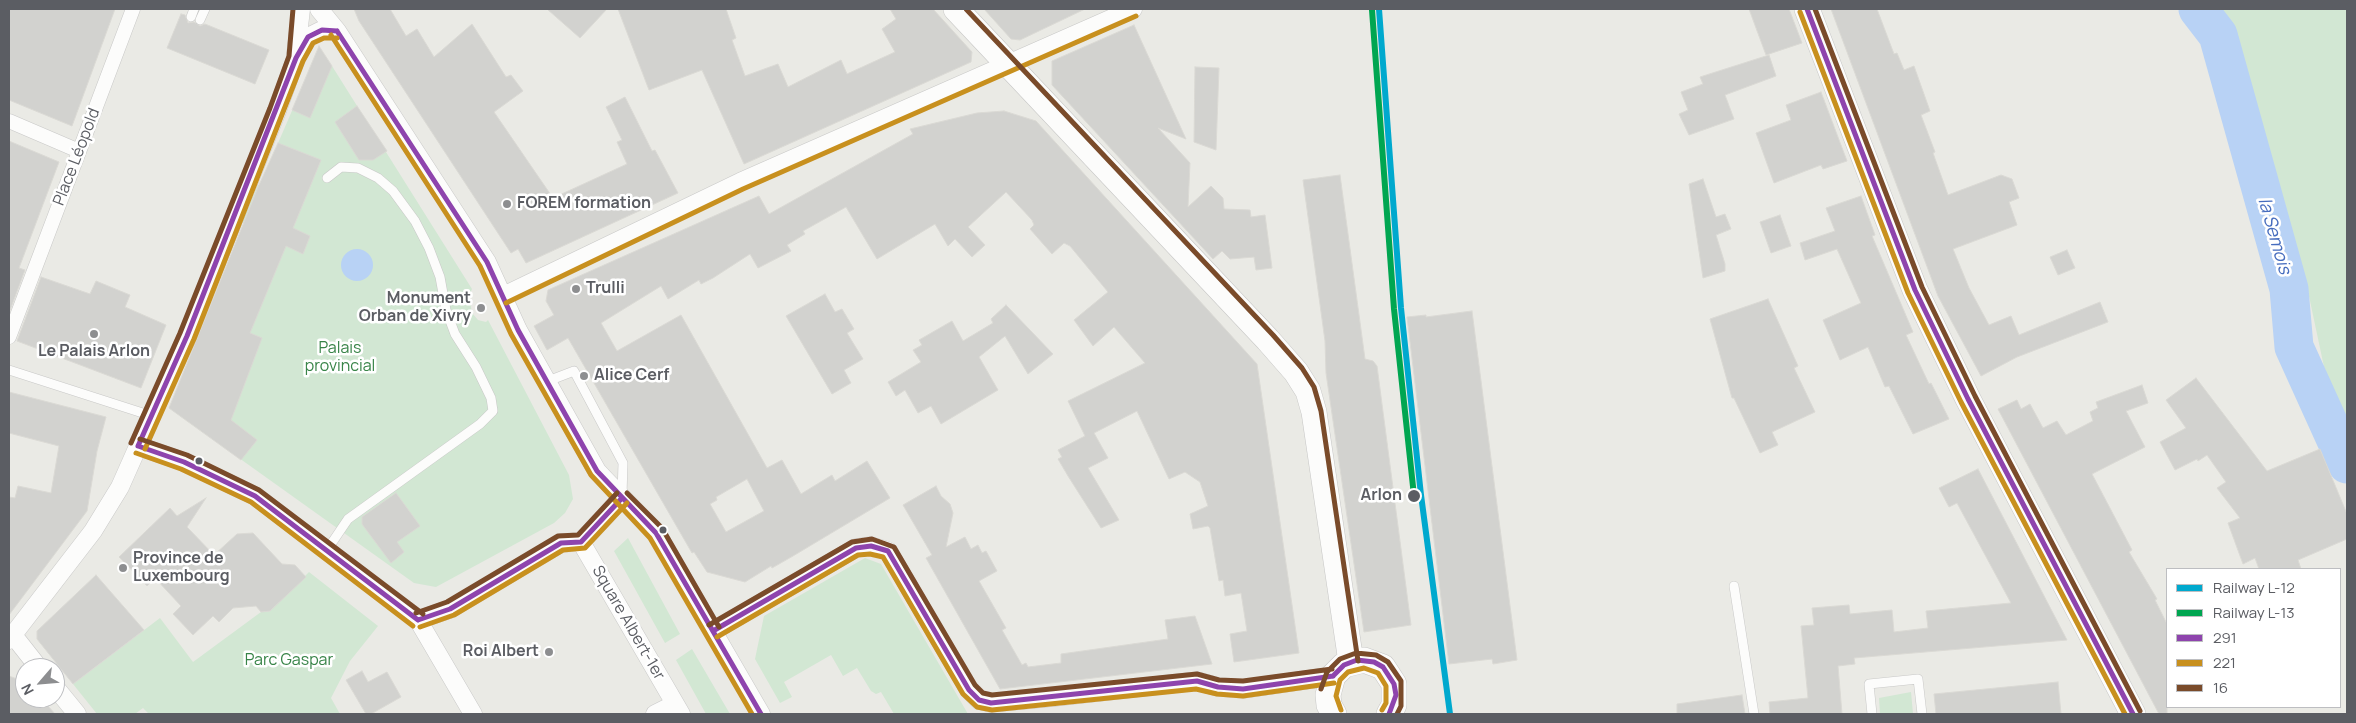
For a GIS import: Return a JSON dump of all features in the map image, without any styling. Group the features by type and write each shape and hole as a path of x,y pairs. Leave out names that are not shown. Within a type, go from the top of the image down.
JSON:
{"main road":[{"path":"956,9 1006,65 1097,158 1273,346 1296,372 1308,391 1314,412 1342,669 1328,695 1329,705 1334,714"},
{"path":"1807,9 1915,290 1968,399 2133,714"},
{"path":"1342,669 1364,660 1374,662 1390,675 1396,695 1389,714"}],"street":[{"name":"Place Léopold","path":"9,337 133,9"},
{"path":"296,58 301,9"},
{"path":"319,9 338,31 487,262 518,330 597,471 656,533 761,714"},
{"path":"503,296 740,182 1133,9"},
{"path":"30,658 11,638 93,531 120,487 187,336 277,111 296,58 308,37 322,30 338,31"},
{"path":"9,121 79,151"},
{"path":"138,446 184,462 255,496 418,620 473,714"},
{"path":"418,620 450,609 561,543 582,542 622,498"},
{"name":"Square Albert-1er","path":"582,542 678,709 655,714"},
{"path":"713,631 856,548 871,546 888,550 969,690 979,700 991,703 1198,681 1218,688 1243,689 1342,669"},
{"path":"65,699 77,714"}],"lane":[{"path":"200,20 205,9"},
{"path":"326,550 348,519 480,424 493,411 490,398 476,367 455,334 446,310 440,277 429,248 415,221 393,191 378,178 358,168 341,167 327,178"},
{"path":"9,370 152,416"},
{"path":"548,381 574,371 624,463 622,498"},
{"path":"1734,586 1754,714"},
{"path":"1872,714 1869,684 1918,679 1922,714"}],"green space":[{"path":"2214,9 2347,9 2347,423 2324,367 2306,282 2255,135 2230,46"},
{"name":"Palais provincial","path":"316,55 332,66 472,289 469,296 472,313 478,320 486,322 488,320 569,475 573,499 565,513 554,523 436,587 414,583 169,408 245,224 242,222"},
{"path":"628,538 680,634 665,643 614,551"},
{"path":"865,558 881,564 968,714 894,714 881,692 876,694 871,691 857,668 843,676 831,655 784,682 792,697 780,703 755,659 764,616"},
{"name":"Parc Gaspar","path":"309,572 378,626 350,661 331,698 340,714 149,714 143,708 135,714 97,714 73,684 160,618 193,662 261,612 270,611"},
{"path":"692,649 730,714 706,714 676,660"},
{"path":"1911,692 1913,714 1880,714 1879,698"}],"water":[{"path":"357,249 368,254 373,265 368,276 357,281 346,276 341,265 346,254"}],"building":[{"path":"9,9 115,9 72,126 9,100"},
{"path":"354,9 390,9 406,36 417,29 434,57 472,24 506,77 511,75 523,91 494,112 553,198 627,164 617,142 622,140 606,107 625,97 652,151 655,150 678,193 526,263 518,249 511,253 359,21"},
{"path":"547,9 607,9 580,38"},
{"path":"618,9 726,9 736,38 732,40 745,76 778,64 788,87 841,60 847,74 895,52 882,29 896,19 890,9 933,9 972,52 971,62 744,164 702,70 649,90"},
{"path":"984,9 1085,9 1020,40 1011,39"},
{"path":"1749,9 1789,9 1802,43 1766,55"},
{"path":"1831,9 1877,9 1894,54 1897,53 1904,70 1914,66 1930,111 1921,115 1948,195 2001,175 2012,179 2019,198 2009,202 2017,225 1953,249 1969,288 1989,325 2011,316 2019,335 2100,302 2108,322 2017,357 1981,376 1938,296"},
{"path":"181,14 185,15 188,23 194,22 200,26 205,24 269,50 255,84 167,48"},
{"path":"1134,25 1186,139 1158,128 1190,163 1188,207 1211,186 1223,198 1224,209 1250,210 1251,217 1265,215 1272,268 1256,270 1254,257 1230,259 1222,251 1213,259 1052,85 1052,61"},
{"path":"319,46 332,66 310,118 292,110"},
{"path":"1769,55 1776,76 1725,95 1734,119 1689,135 1679,114 1688,110 1681,92 1703,84 1700,77"},
{"path":"1195,67 1219,68 1216,150 1194,142"},
{"path":"1821,92 1847,161 1823,169 1821,165 1774,183 1756,133 1791,120 1786,105"},
{"path":"357,106 387,151 373,160 359,160 335,122"},
{"path":"1004,111 1036,121 1257,364 1299,653 1234,662 1230,634 1247,631 1241,593 1225,596 1223,580 1219,581 1210,528 1208,526 1193,529 1190,514 1208,506 1200,482 1185,472 1169,479 1137,411 1094,433 1108,458 1088,468 1119,520 1101,528 1058,459 1062,457 1058,450 1085,436 1068,401 1145,363 1114,327 1093,346 1074,320 1108,292 1070,246 1064,243 1052,254 1030,229 1034,225 1032,220 1006,192 968,227 985,245 972,257 955,239 948,246 935,224 877,259 846,207 803,231 805,234 787,245 791,251 758,268 750,254 713,278 701,284 699,280 668,299 661,286 601,323 617,351 681,315 767,468 782,460 801,494 832,475 835,481 867,461 890,498 793,556 772,568 771,566 745,582 707,572 694,552 692,553 568,338 547,350 534,326 554,315 546,301 548,290 759,196 769,214 913,134 910,129 977,113","holes":["747,479 764,511 726,532 710,504 717,500 716,497"]},
{"path":"9,141 59,162 19,268 25,270 9,313"},
{"path":"278,143 321,160 293,228 310,236 303,254 286,246 250,333 262,338 231,420 257,440 241,460 169,408 259,185"},
{"path":"1340,175 1365,359 1373,361 1377,366 1411,625 1364,632 1326,373 1325,341 1303,180"},
{"path":"1703,179 1716,217 1725,214 1731,229 1716,235 1725,264 1725,271 1703,278 1689,184"},
{"path":"1861,196 1875,235 1872,236 1913,332 1906,335 1929,384 1931,383 1949,419 1913,434 1889,386 1885,387 1868,347 1840,360 1823,320 1861,303 1837,249 1805,260 1800,243 1835,231 1826,208"},
{"path":"1780,215 1791,246 1771,253 1760,222"},
{"path":"2067,250 2075,268 2058,275 2050,257"},
{"name":"Le Palais Arlon","path":"41,277 90,294 96,281 130,295 125,307 166,325 141,388 17,341"},
{"path":"825,294 835,312 842,309 854,329 847,333 863,359 844,370 851,383 832,394 786,316"},
{"path":"1768,299 1798,366 1794,368 1815,412 1772,432 1778,445 1760,453 1734,398 1732,398 1710,319"},
{"path":"1006,305 1053,354 1028,374 1005,336 979,357 998,390 941,424 931,406 918,413 905,390 896,396 888,382 921,362 913,350 922,345 919,340 952,321 963,341 993,323 991,319"},
{"path":"1472,311 1517,660 1493,664 1492,659 1449,664 1407,317 1426,315 1426,317"},
{"path":"2196,378 2267,471 2320,449 2347,514 2347,539 2298,560 2301,568 2259,568 2255,558 2243,564 2228,523 2240,518 2217,488 2226,482 2207,455 2198,461 2197,459 2175,470 2160,442 2186,428 2166,400"},
{"path":"2142,385 2148,403 2126,411 2145,447 2092,474 2132,550 2129,552 2157,599 2155,600 2166,622 2167,714 2159,714 1998,409 2017,400 2021,409 2030,404 2043,428 2057,421 2066,435 2093,421 2090,412 2098,408 2096,402"},
{"path":"9,392 106,417 97,451 87,511 9,615 9,497 15,498 18,486 51,493 59,446 9,433"},
{"path":"1978,469 2067,640 1854,658 1855,664 1838,666 1842,714 1770,714 1769,702 1808,698 1801,626 1814,625 1812,608 1849,605 1850,614 1892,610 1894,632 1928,628 1926,611 2011,603 1957,503 1949,507 1939,488"},
{"path":"936,486 941,496 950,504 953,513 946,547 965,537 971,549 978,545 982,553 986,551 997,571 979,581 1006,628 1002,630 1022,665 1026,663 1028,667 1061,663 1061,654 1168,639 1165,620 1195,616 1212,664 1000,689 926,558 932,555 903,505"},
{"path":"396,493 420,526 397,542 404,552 391,563 362,524 362,517"},
{"path":"206,498 187,527 214,555 237,534 253,533 282,564 295,565 306,577 270,611 261,612 256,606 233,608 219,622 213,616 193,635 173,614 181,606 155,578 147,586 119,557 170,508 177,516"},
{"path":"96,575 144,630 73,684 65,674 65,658 52,658 37,639 37,631"},
{"path":"362,671 368,682 387,672 401,697 371,714 366,714 346,680"},
{"path":"9,676 15,678 15,708 50,708 55,714 9,714"},
{"path":"2058,682 2061,714 1936,714 1934,694"},
{"path":"1742,695 1745,714 1677,714 1677,704"}],"waterway":[{"name":"la Semois","path":"2198,9 2218,35 2289,289 2294,347 2347,464"}],"rail line":[{"name":"L-12","path":"1379,9 1401,308 1421,495 1450,714"},
{"name":"L-13","path":"1372,10 1394,309 1414,496"}],"transit line":[{"name":"16","path":"131,443 180,333 270,108 289,56 293,9"},
{"name":"16","path":"966,9 1273,335 1302,368 1314,387 1321,411 1358,661"},
{"name":"291","path":"1807,9 1915,290 1968,399 2133,714"},
{"name":"16","path":"1815,9 1922,287 1975,396 2140,711"},
{"name":"221","path":"1800,12 1908,293 1961,402 2125,714"},
{"name":"221","path":"506,303 743,189 1136,16"},
{"name":"291","path":"138,446 187,336 296,58 308,37 322,30 337,31"},
{"name":"291","path":"337,31 487,262 518,330 597,471 656,533 761,714"},
{"name":"221","path":"331,35 480,266 511,334 591,475 650,538 752,714"},
{"name":"221","path":"145,449 194,339 303,61 313,43 324,38 337,38"},
{"name":"16","path":"140,439 187,455 259,490 423,614"},
{"name":"291","path":"138,446 184,462 255,496 418,620"},
{"name":"221","path":"136,453 181,469 251,502 413,626"},
{"name":"16","path":"416,613 447,602 558,536 578,535 617,493"},
{"name":"16","path":"627,493 662,528 719,627"},
{"name":"291","path":"418,620 450,609 561,543 581,542 622,498"},
{"name":"221","path":"420,627 454,615 563,550 585,548 627,503"},
{"name":"16","path":"709,625 852,542 872,539 894,547 975,685 983,693 992,695 1197,674 1219,680 1243,681 1332,669"},
{"name":"291","path":"713,631 856,548 871,546 888,551 969,690 979,700 991,703 1197,681 1218,687 1243,689 1333,676"},
{"name":"221","path":"717,637 858,555 870,554 883,557 963,694 977,707 992,710 1196,689 1217,694 1243,696 1334,683"},
{"name":"16","path":"1321,689 1327,672 1340,659 1356,653 1376,655 1388,662 1401,681 1401,706 1397,714"},
{"name":"291","path":"1333,676 1344,665 1357,660 1374,662 1383,667 1394,684 1396,695 1389,714"},
{"name":"221","path":"1341,710 1336,696 1340,680 1348,672 1364,668 1378,673 1386,686 1386,703 1382,710"}],"place":[{"name":"FOREM formation","path":"507,204"},
{"name":"Trulli","path":"576,289"},
{"name":"Monument Orban de Xivry","path":"481,308"},
{"name":"Le Palais Arlon","path":"94,334"},
{"name":"Alice Cerf","path":"584,376"},
{"name":"Arlon","path":"1414,496"},
{"name":"Province de Luxembourg","path":"123,568"},
{"name":"Roi Albert","path":"549,652"}]}
